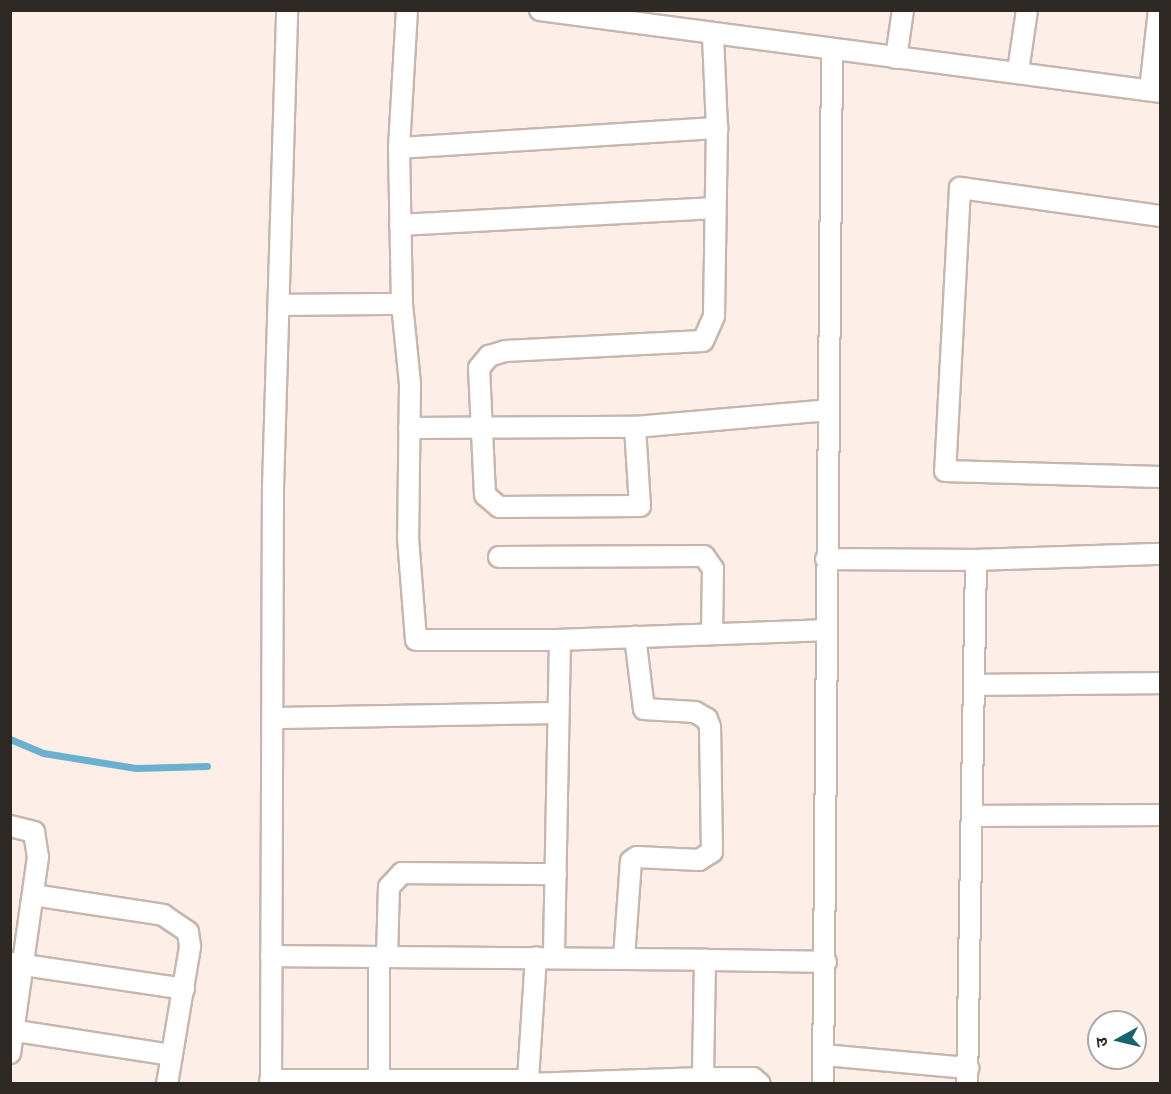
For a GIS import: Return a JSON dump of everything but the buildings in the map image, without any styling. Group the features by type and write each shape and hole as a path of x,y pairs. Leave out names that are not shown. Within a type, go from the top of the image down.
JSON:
{"street":[{"path":"287,10 279,305 271,1082 379,1080 528,1082 753,1078 760,1083"},
{"path":"407,10 399,148 400,225 409,428 408,538 416,640 560,640 827,630"},
{"path":"540,10 832,51 1018,71 1155,91 1159,10"},
{"path":"897,58 903,10"},
{"path":"1018,71 1027,10"},
{"path":"635,427 640,506 510,510 490,503 485,495 478,428 479,368 489,356 505,351 703,341 714,316 717,128 713,35"},
{"path":"823,1083 826,962 826,559 832,51"},
{"path":"399,148 717,128"},
{"path":"1161,216 960,188 945,471 1161,477"},
{"path":"400,225 715,208"},
{"path":"279,305 402,304"},
{"path":"409,428 635,427 828,410"},
{"path":"826,559 976,560 1161,554"},
{"path":"499,557 704,556 713,569 712,633"},
{"path":"824,1055 968,1076 976,560"},
{"path":"624,958 631,861 637,857 699,860 712,852 710,727 707,719 695,712 644,709 635,637"},
{"path":"528,1082 556,874 560,640"},
{"path":"975,685 1161,683"},
{"path":"274,718 558,713"},
{"path":"972,816 1161,815"},
{"path":"10,826 34,832 38,857 33,896 17,964 10,1053"},
{"path":"379,1080 383,957 389,887 402,873 556,874"},
{"path":"33,896 178,921 188,932 190,947 167,1083"},
{"path":"271,956 545,957 826,962"},
{"path":"703,1078 705,960"},
{"path":"17,964 183,989"},
{"path":"12,1030 172,1055"}],"waterway":[{"path":"10,739 43,753 136,768 207,766"}]}
